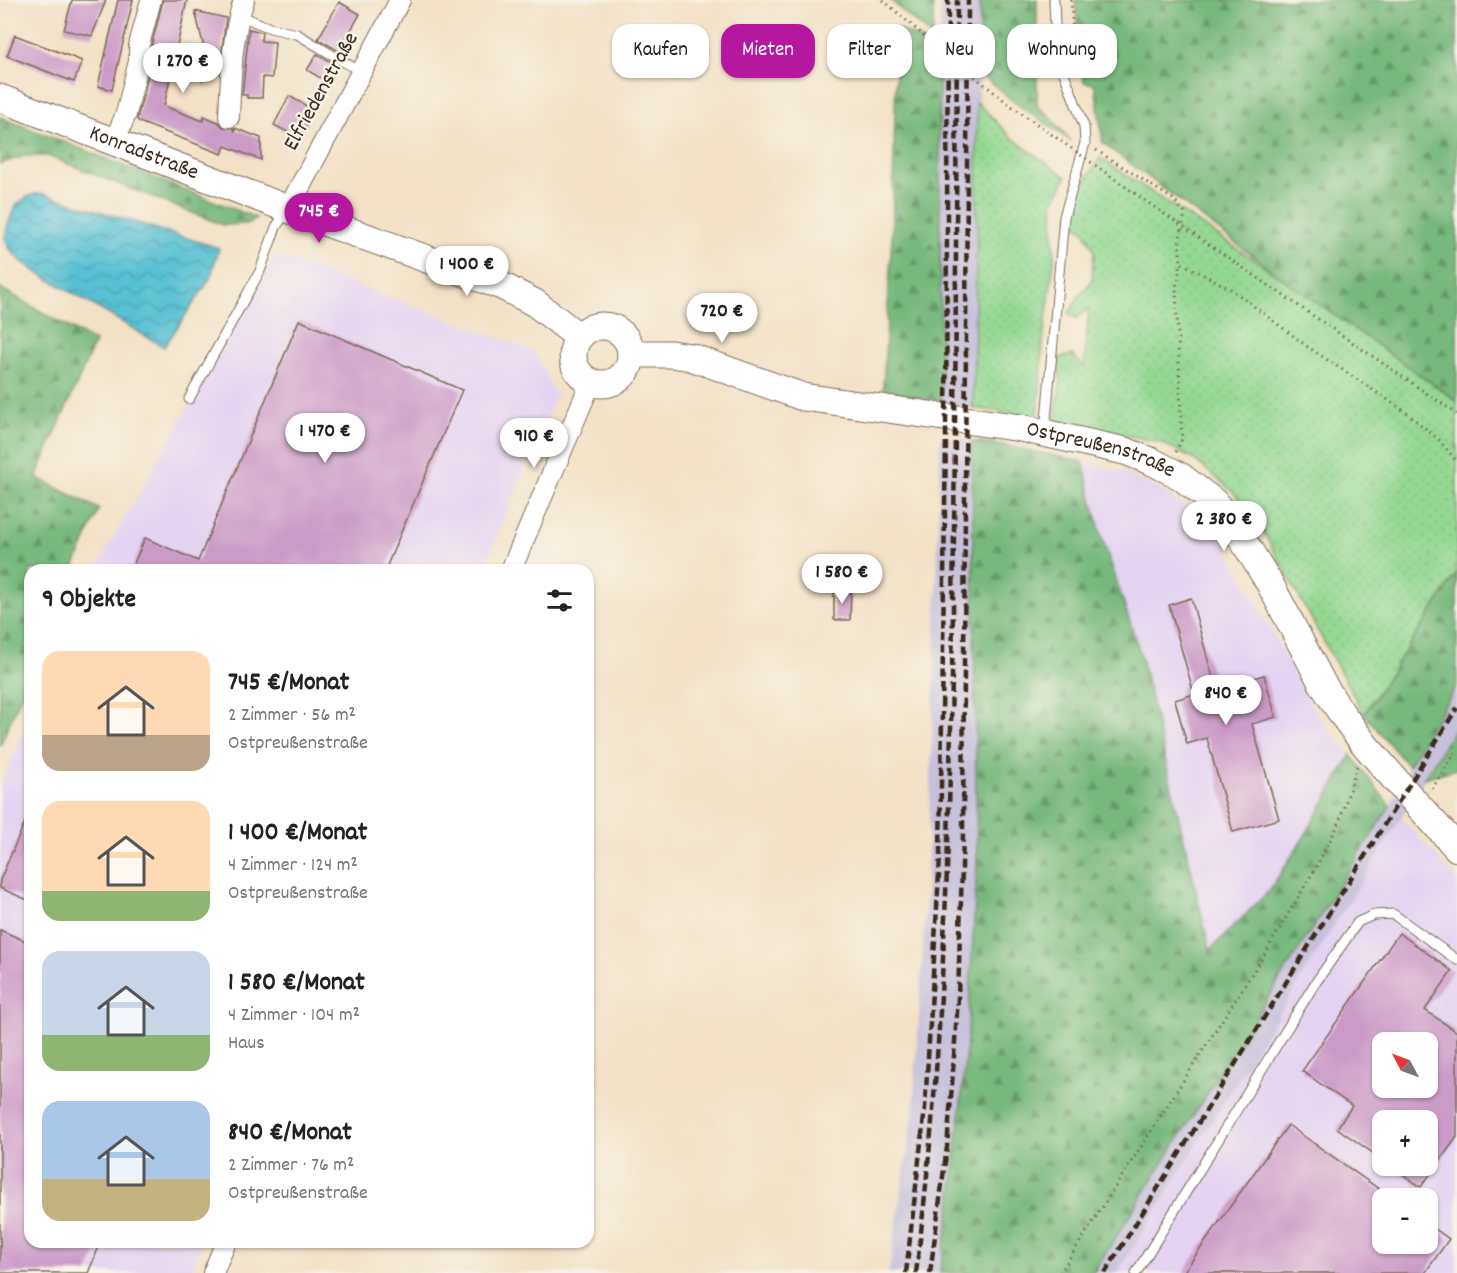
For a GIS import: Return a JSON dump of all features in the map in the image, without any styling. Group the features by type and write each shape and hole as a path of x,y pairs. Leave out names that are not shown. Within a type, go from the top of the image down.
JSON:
{"street":[{"path":"114,142 126,114 139,61 139,45 151,0"},
{"name":"Elfriedenstraße","path":"288,208 400,0"},
{"path":"229,117 231,60 242,7"},
{"name":"Konradstraße","path":"0,98 288,208"},
{"path":"288,208 502,286 535,303 579,337"},
{"path":"597,326 615,328 628,341 631,354 629,368 617,381 608,384 591,382 579,373 575,366 573,350 579,337 588,329 597,326"},
{"name":"Ostpreußenstraße","path":"631,354 671,354 691,357 803,397 1045,433 1125,451 1180,476 1214,502 1241,537 1270,584 1322,682 1342,714 1365,745 1457,848"},
{"path":"514,564 591,382"},
{"path":"213,1273 223,1248"}],"lane":[{"path":"1045,433 1064,217 1085,143 1084,126 1056,52 1054,0"},
{"path":"242,7 270,28 297,34 361,72"},
{"path":"189,399 260,272 276,227 288,208"},
{"path":"1136,1273 1314,985 1358,922 1374,915 1393,914 1457,960"}],"path":[{"path":"883,0 1010,105 1176,222 1457,414"},
{"path":"1071,0 1073,34 1081,80 1072,94"},
{"path":"1085,143 1173,199 1185,213 1179,243 1181,263 1176,287 1182,439 1168,470"},
{"path":"1181,263 1231,289 1308,347 1406,412 1439,440 1457,462"},
{"path":"1059,1273 1262,958 1315,869 1340,823 1365,745"},
{"path":"1419,807 1457,750"}],"shaded area":[{"path":"941,0 980,0 980,24 940,24"},
{"path":"939,78 979,78 973,408 941,403"},
{"path":"276,255 533,351 556,395 486,564 98,564"},
{"path":"940,436 972,441 977,866 968,1030 951,1206 940,1273 889,1273 913,1113 926,899 935,664"},
{"path":"1083,462 1125,473 1163,491 1190,510 1225,545 1317,715 1351,755 1304,838 1270,890 1210,951 1140,653 1100,531"},
{"path":"1457,685 1457,725 1401,818 1117,1273 1093,1273 1390,806 1409,766"},
{"path":"24,732 24,1248 200,1248 190,1273 0,1273 0,787"},
{"path":"1401,818 1457,879 1457,1273 1117,1273"}],"green space":[{"path":"890,0 933,0 933,24 924,24 924,30"},
{"path":"980,0 1037,0 1037,24 1007,24 1007,78 1037,78 1037,106 1048,114 1071,141 1014,102 985,78 995,78 995,24 980,24"},
{"path":"1075,0 1457,0 1457,401 1286,281 1103,143 1095,84 1084,82 1084,78 1117,78 1117,24 1078,24"},
{"path":"912,35 924,42 924,78 939,78 941,403 883,389 892,236 896,78 912,78"},
{"path":"977,102 1012,138 1066,177 1053,204 1054,262 1043,341 1038,417 973,408"},
{"path":"0,117 257,218 246,224 223,225 48,156 25,156 0,164"},
{"path":"1100,158 1286,281 1457,401 1457,573 1364,714 1256,519 1233,492 1195,460 1160,442 1054,421 1061,381 1056,358 1072,355 1084,367 1089,308 1077,318 1069,314 1092,280 1094,251 1084,230 1069,221 1079,181 1084,182"},
{"path":"0,288 95,342 36,477 99,509 76,564 24,564 24,688 0,746"},
{"path":"972,441 1003,445 1083,462 1100,531 1140,653 1210,950 1270,890 1304,837 1351,755 1390,806 1093,1273 940,1273 951,1206 968,1030 977,866"},
{"path":"1457,573 1457,685 1408,766 1364,714"},
{"path":"1457,725 1457,769 1424,778"}],"water":[{"path":"40,193 219,248 210,279 164,347 37,272 13,253 5,237 12,214 25,198"}],"building":[{"path":"72,0 106,0 92,36 64,30"},
{"path":"118,0 133,0 112,90 98,86"},
{"path":"163,0 187,0 164,106 203,121 204,116 218,122 223,127 233,128 235,132 235,128 261,138 261,160 225,146 222,154 139,122 137,119 151,64 151,47"},
{"path":"339,2 360,14 339,51 318,39"},
{"path":"195,11 226,18 219,73 202,80 197,64 207,60"},
{"path":"249,29 262,32 261,41 275,42 272,78 263,77 262,98 247,98 247,95 242,95"},
{"path":"15,35 82,61 74,82 7,56"},
{"path":"317,54 331,62 322,79 307,70"},
{"path":"289,96 307,106 301,115 309,120 299,138 274,125"},
{"path":"299,320 462,390 388,564 134,564 145,538 198,561"},
{"path":"834,590 851,590 850,620 834,620"},
{"path":"1191,598 1216,689 1264,675 1276,717 1252,724 1279,819 1233,832 1207,738 1187,744 1175,700 1194,694 1169,605"},
{"path":"24,824 24,898 0,888 0,880"},
{"path":"0,930 24,940 24,1248 98,1248 88,1273 0,1273"},
{"path":"1399,933 1452,971 1425,1010 1457,1032 1457,1137 1438,1163 1438,1110 1372,1110 1372,1152 1337,1128 1352,1106 1302,1071"},
{"path":"1288,1125 1377,1188 1372,1188 1372,1254 1438,1254 1438,1231 1449,1239 1425,1273 1183,1273"},
{"path":"1405,1176 1429,1176 1421,1187"}],"railway":[{"path":"906,1273 925,1108 940,857 946,437 948,0"},
{"path":"916,1273 933,1107 947,858 954,532 957,0"},
{"path":"930,1273 947,1147 952,1085 958,998 963,834 968,0"},
{"path":"1105,1273 1457,708"}]}
